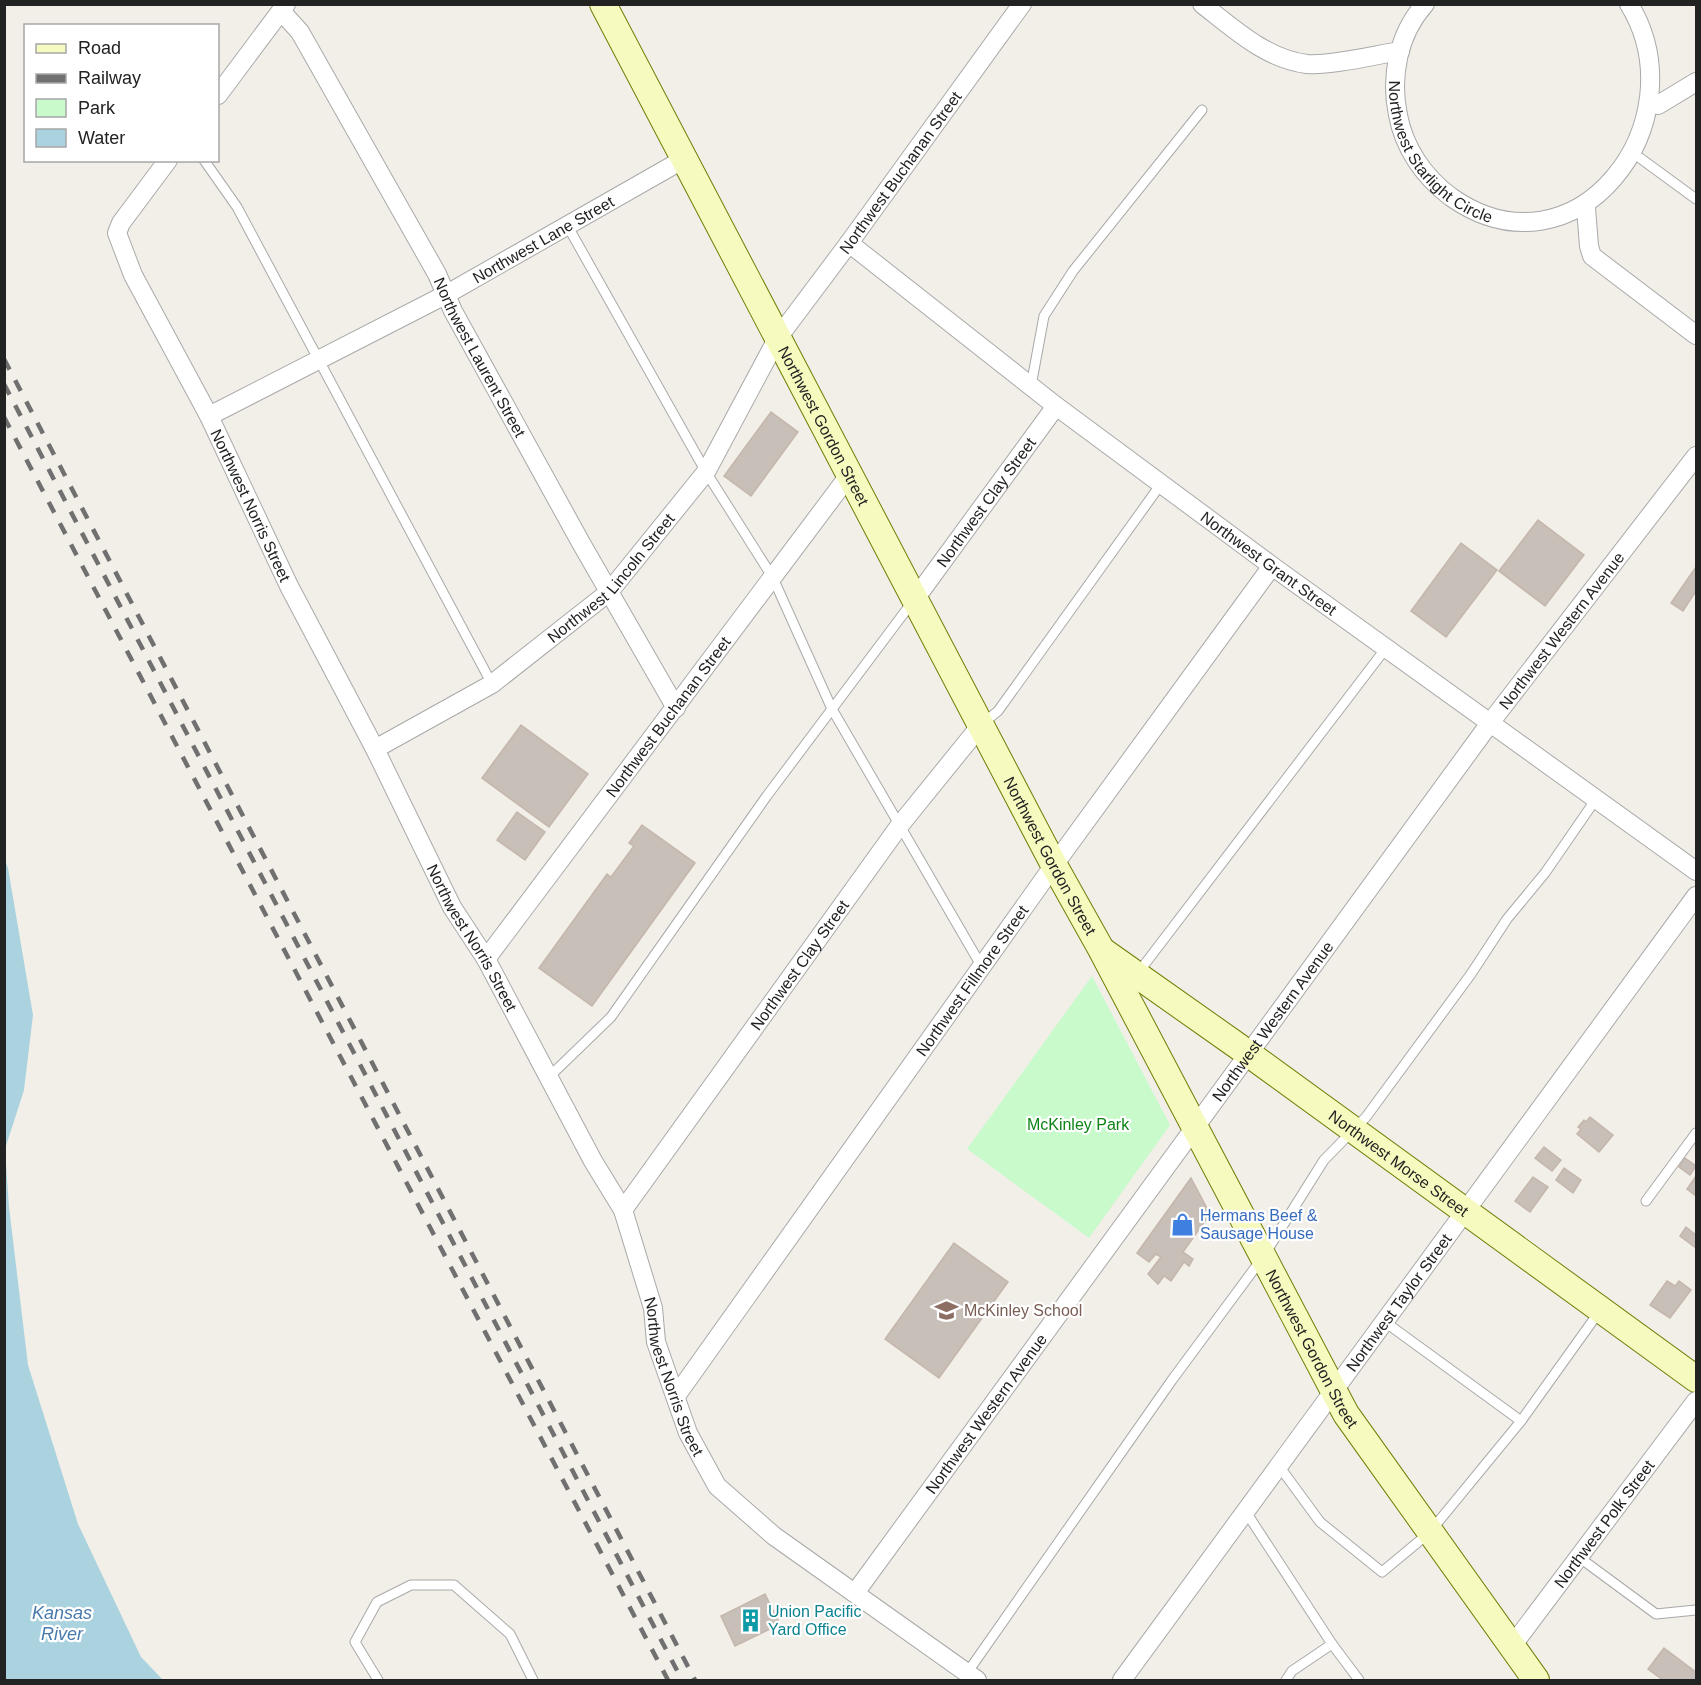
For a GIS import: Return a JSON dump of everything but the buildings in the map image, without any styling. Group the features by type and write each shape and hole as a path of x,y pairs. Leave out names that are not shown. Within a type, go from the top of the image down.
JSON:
{"main road":[{"name":"Northwest Gordon Street","path":"603,4 1054,865 1101,949 1346,1414 1534,1680"},
{"name":"Northwest Morse Street","path":"1101,949 1695,1375"}],"street":[{"name":"Northwest Buchanan Street","path":"777,339 1022,4"},
{"path":"1202,4 1257,46 1284,58 1308,64 1328,63 1400,51"},
{"name":"Northwest Starlight Circle","path":"1425,4 1410,27 1400,51 1395,76 1395,101 1400,126 1409,150 1423,171 1441,189 1474,210 1510,220 1549,220 1586,208 1625,179 1640,158 1653,131 1660,90 1656,56 1648,34 1629,4"},
{"path":"219,94 283,8"},
{"name":"Northwest Laurent Street","path":"283,8 300,32 447,294 458,321 676,708"},
{"path":"1658,105 1696,82"},
{"name":"Northwest Lane Street","path":"209,416 447,294 684,159"},
{"name":"Northwest Norris Street","path":"167,162 121,223 117,233 133,275 209,416 289,586 375,749 452,907 486,959 593,1161 622,1210 653,1308 656,1342 688,1432 717,1486 774,1536 855,1593"},
{"path":"1586,208 1592,256 1696,335"},
{"name":"Northwest Grant Street","path":"849,243 1056,406 1161,484 1696,871"},
{"name":"Northwest Lincoln Street","path":"375,749 492,684 609,592 706,472 777,339"},
{"name":"Northwest Clay Street","path":"915,599 1056,406"},
{"name":"Northwest Western Avenue","path":"855,1593 1490,723 1696,456"},
{"name":"Northwest Buchanan Street","path":"486,959 850,474"},
{"name":"Northwest Fillmore Street","path":"676,1396 1054,865 1272,566"},
{"name":"Northwest Clay Street","path":"622,1210 900,825 981,725"},
{"name":"Northwest Taylor Street","path":"1122,1680 1696,896"},
{"name":"Northwest Polk Street","path":"1512,1646 1581,1558 1696,1401"},
{"path":"855,1593 972,1677"}],"lane":[{"path":"1031,386 1044,316 1073,272 1202,110"},
{"path":"1640,158 1696,200"},
{"path":"205,162 237,207 492,684"},
{"path":"567,225 706,472 773,578 832,709 982,967"},
{"path":"981,725 998,711 1161,484"},
{"path":"549,1077 611,1017 766,797 915,599"},
{"path":"1138,974 1386,648"},
{"path":"972,1677 1165,1389 1263,1257 1324,1160 1354,1131 1464,984 1507,919 1545,873 1596,799"},
{"path":"1646,1201 1696,1133"},
{"path":"1279,1466 1320,1522 1382,1572 1429,1533 1521,1421 1602,1308"},
{"path":"1385,1322 1521,1421"},
{"path":"1246,1512 1332,1644 1359,1680"},
{"path":"1581,1558 1656,1614 1696,1610"},
{"path":"378,1680 355,1642 377,1602 411,1585 454,1585 510,1634 533,1680"},
{"path":"1286,1680 1292,1671 1332,1644"}],"green space":[{"name":"McKinley Park","path":"1092,976 1170,1125 1089,1238 967,1149"}],"water":[{"name":"Kansas River","path":"4,857 8,868 33,1015 24,1090 5,1149 9,1207 28,1365 78,1524 141,1657 163,1680 5,1680"}],"railway":[{"path":"4,359 695,1680"},
{"path":"4,384 682,1680"},
{"path":"4,417 668,1680"}],"place":[{"name":"Hermans Beef & Sausage House","path":"1182,1224"},
{"name":"McKinley School","path":"946,1310"},
{"name":"Union Pacific Yard Office","path":"750,1620"}]}
